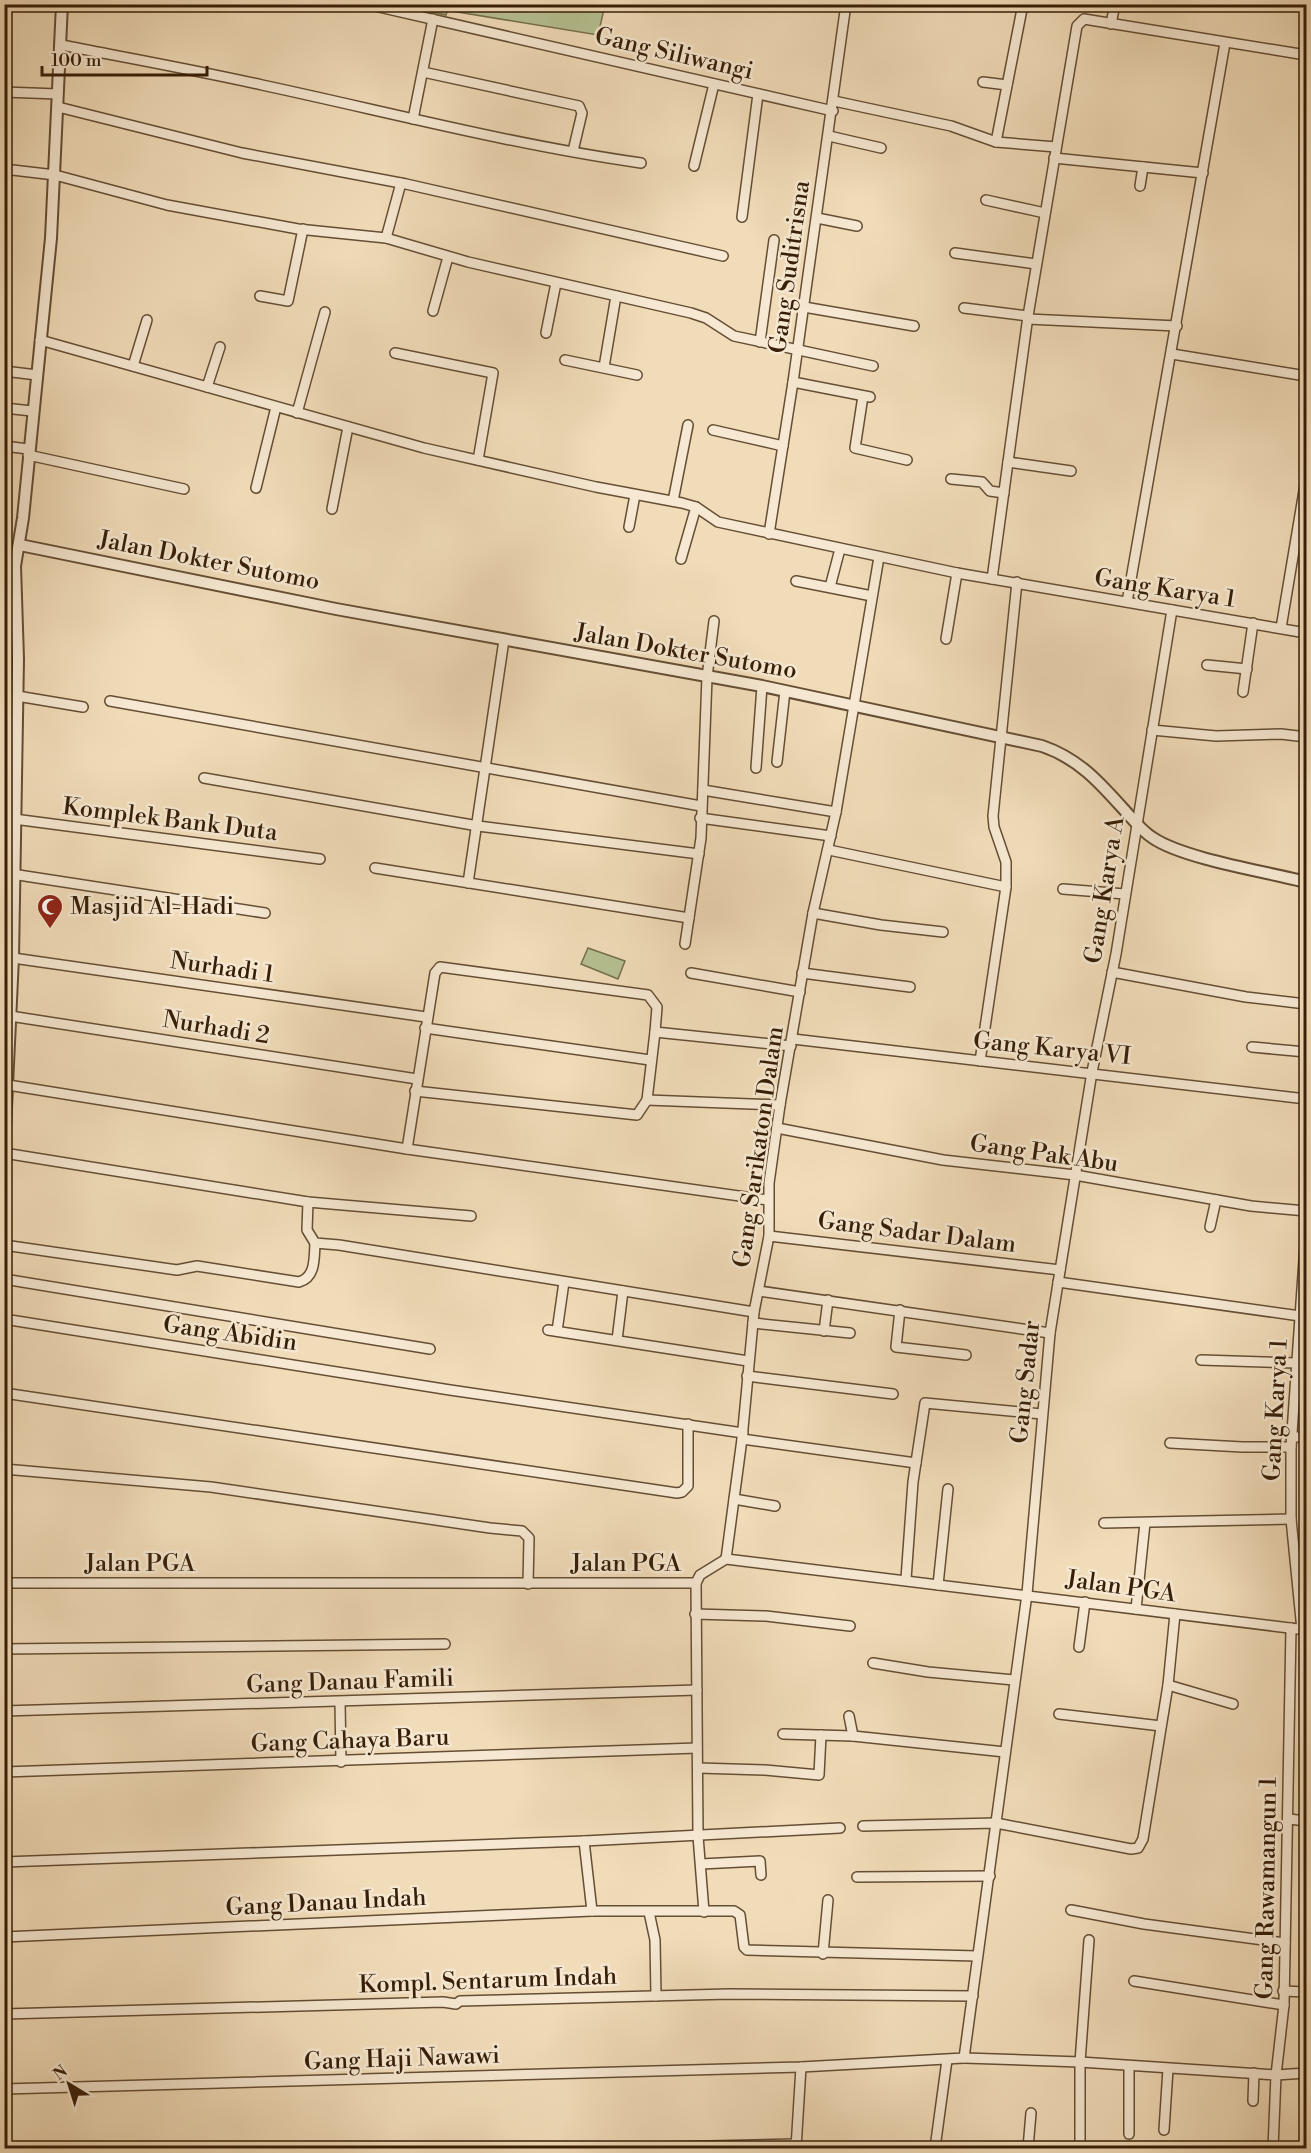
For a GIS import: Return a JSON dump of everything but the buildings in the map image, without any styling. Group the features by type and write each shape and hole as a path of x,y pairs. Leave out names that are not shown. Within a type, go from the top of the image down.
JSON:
{"street":[{"path":"62,4 55,175 37,375 20,545 10,566 17,696 10,768 14,819 13,958 7,992 10,1016 4,1152 308,1202 471,1216"},
{"name":"Gang Siliwangi","path":"366,4 758,94 951,126 996,142 1056,147"},
{"name":"Gang Suditrisna","path":"769,534 834,106 846,4"},
{"path":"996,142 1023,4"},
{"path":"1111,24 1115,4"},
{"path":"413,118 433,19"},
{"path":"992,579 1036,264 1076,30 1083,19 1306,56"},
{"path":"1127,602 1226,43"},
{"path":"61,45 641,163"},
{"path":"423,72 579,106 582,113 573,151"},
{"path":"983,82 1007,85"},
{"path":"694,166 714,84"},
{"path":"4,92 58,94"},
{"path":"742,217 758,94"},
{"path":"58,107 242,153 401,183 723,256"},
{"path":"828,136 881,148"},
{"path":"1054,158 1203,173"},
{"path":"1140,186 1143,167"},
{"path":"4,169 55,175 167,205 303,229 386,238 448,257 701,316 726,333 760,342 873,366"},
{"path":"386,238 401,183"},
{"path":"986,200 1045,213"},
{"path":"816,218 857,226"},
{"path":"260,296 288,301 303,229"},
{"path":"760,342 774,240"},
{"path":"955,253 1036,264"},
{"path":"433,311 448,257"},
{"path":"546,333 556,283"},
{"path":"603,368 616,296"},
{"path":"804,307 914,326"},
{"path":"964,308 1028,317 1177,326"},
{"path":"297,413 325,312"},
{"path":"133,366 147,320"},
{"name":"Gang Karya 1","path":"40,340 348,427 478,460 696,507 714,521 769,534 957,573 1306,633"},
{"path":"207,387 220,347"},
{"path":"395,352 493,373 478,460"},
{"path":"1172,354 1306,376"},
{"path":"565,360 637,375"},
{"path":"4,371 37,375"},
{"path":"793,382 867,396 855,448 907,460"},
{"path":"256,488 276,407"},
{"path":"4,408 32,411"},
{"path":"673,501 688,425"},
{"path":"332,509 348,427"},
{"path":"713,430 783,446"},
{"path":"4,446 184,489"},
{"path":"1008,462 1071,471"},
{"path":"951,479 982,482 990,491 1004,493"},
{"path":"1281,628 1306,479"},
{"path":"629,527 634,495"},
{"path":"681,559 696,507"},
{"name":"Jalan Dokter Sutomo","path":"20,545 504,640 762,686 1042,746 1071,758 1091,773 1151,837 1165,844 1217,860 1306,882"},
{"path":"830,587 840,549"},
{"name":"Gang Sarikaton Dalam","path":"726,1559 742,1436 754,1312 769,1236 771,1214 768,1200 780,1105 813,913 836,812 879,556"},
{"path":"946,639 957,573"},
{"path":"796,581 872,596"},
{"path":"980,1061 1006,887 1006,862 994,827 993,816 1003,738 1017,582"},
{"name":"Gang Karya A","path":"1075,1176 1092,1072 1112,972 1172,610"},
{"path":"685,944 699,854 700,818 704,790 707,677 714,621"},
{"path":"1243,692 1253,623"},
{"path":"468,883 504,640"},
{"path":"1207,664 1247,669"},
{"path":"756,768 762,686"},
{"path":"777,762 785,691"},
{"path":"17,696 83,707"},
{"path":"110,701 701,806"},
{"path":"1152,730 1216,736 1281,734 1306,737"},
{"path":"204,778 478,826 699,854"},
{"path":"704,790 836,812"},
{"path":"700,818 831,836"},
{"name":"Komplek Bank Duta","path":"14,819 320,860"},
{"path":"829,850 1006,887"},
{"path":"375,868 689,918"},
{"path":"12,874 265,914"},
{"path":"1063,889 1125,894"},
{"path":"813,913 881,925 944,932"},
{"name":"Nurhadi 1","path":"13,958 426,1017"},
{"path":"407,1149 415,1091 425,1028 426,1017 435,971 442,967 648,995 657,1007 647,1100 641,1112 632,1116 415,1091"},
{"path":"691,972 800,992"},
{"path":"1112,972 1306,1004"},
{"path":"802,973 910,987"},
{"name":"Nurhadi 2","path":"10,1016 417,1079"},
{"path":"425,1028 650,1060"},
{"name":"Gang Karya VI","path":"655,1032 792,1042 1092,1072 1306,1099"},
{"path":"1252,1047 1306,1052"},
{"path":"8,1084 407,1149 768,1200"},
{"path":"647,1100 780,1105"},
{"name":"Gang Pak Abu","path":"777,1128 943,1160 1075,1176 1216,1200 1306,1211"},
{"name":"Gang Sadar","path":"964,2058 990,1876 1014,1680 1028,1594 1050,1333 1075,1176"},
{"path":"1210,1227 1216,1200"},
{"path":"4,1245 177,1270 197,1266 299,1282 312,1273 315,1243 306,1230 308,1202"},
{"name":"Gang Karya 1","path":"1304,1630 1291,1519 1291,1442 1306,1231"},
{"name":"Gang Sadar Dalam","path":"769,1236 1060,1270"},
{"path":"315,1243 754,1312"},
{"path":"4,1279 430,1349"},
{"path":"564,1282 552,1330 748,1361"},
{"path":"1058,1282 1300,1316"},
{"path":"617,1340 623,1291"},
{"path":"759,1291 1050,1333"},
{"path":"824,1331 828,1300"},
{"path":"900,1310 897,1347 966,1355"},
{"name":"Gang Abidin","path":"4,1318 450,1390 688,1424 742,1436 916,1463"},
{"path":"753,1323 850,1333"},
{"path":"1201,1360 1296,1364"},
{"path":"747,1376 893,1394"},
{"path":"4,1393 677,1493 682,1492 688,1486 688,1424"},
{"path":"906,1579 916,1463 925,1403 1042,1414"},
{"path":"1170,1443 1242,1447 1291,1442 1306,1437"},
{"path":"4,1469 211,1487 522,1531 529,1538 528,1584"},
{"path":"938,1585 948,1489"},
{"path":"734,1499 775,1506"},
{"path":"1104,1523 1291,1519"},
{"path":"1136,1609 1146,1522"},
{"name":"Jalan PGA","path":"4,1583 696,1583 700,1575 726,1559 906,1579 938,1585 1028,1594 1304,1630"},
{"path":"696,1583 698,1836 704,1912"},
{"path":"1079,1647 1085,1602"},
{"path":"695,1614 766,1616 850,1626"},
{"path":"863,1826 996,1823 1131,1850 1138,1848 1143,1839 1168,1685 1175,1614"},
{"name":"Gang Rawamangun 1","path":"1274,2148 1276,2074 1284,2005 1291,1628"},
{"path":"4,1649 445,1644"},
{"path":"873,1663 928,1672 1014,1680"},
{"path":"1168,1685 1233,1704"},
{"name":"Gang Danau Famili","path":"4,1711 697,1690"},
{"path":"340,1702 341,1762"},
{"path":"1059,1714 1161,1726"},
{"path":"849,1716 853,1736"},
{"path":"783,1734 853,1736 1005,1752"},
{"path":"698,1768 765,1770 819,1775 821,1735"},
{"name":"Gang Cahaya Baru","path":"4,1772 697,1748"},
{"path":"1289,1820 1306,1821"},
{"path":"4,1862 584,1841 840,1828"},
{"path":"584,1841 592,1911"},
{"path":"701,1864 760,1861 761,1875"},
{"path":"857,1877 990,1876"},
{"path":"828,1900 823,1954 977,1956"},
{"path":"1071,1910 1178,1929 1285,1943"},
{"name":"Gang Danau Indah","path":"4,1937 592,1911 738,1912 742,1919 744,1947 747,1950 823,1954"},
{"path":"649,1912 655,1941 656,1996"},
{"path":"1080,2148 1080,2062 1089,1940"},
{"path":"1134,1981 1284,2005"},
{"path":"1283,1991 1306,1992"},
{"name":"Kompl. Sentarum Indah","path":"4,2014 442,2002 456,2004 460,2001 656,1996 972,1996"},
{"name":"Gang Haji Nawawi","path":"4,2089 801,2067 964,2058 1080,2062 1129,2067 1276,2074 1306,2073"},
{"path":"935,2148 947,2060"},
{"path":"623,2148 796,2146 801,2067"},
{"path":"1129,2067 1129,2134"},
{"path":"1164,2130 1168,2069"},
{"path":"1253,2101 1254,2073"},
{"path":"1028,2148 1031,2113"}],"green space":[{"path":"605,4 598,35 451,11 454,5"},
{"path":"402,5 449,5 446,15"},
{"path":"588,948 625,961 618,979 581,964"}],"place":[{"name":"Masjid Al-Hadi","path":"50,930"}]}
